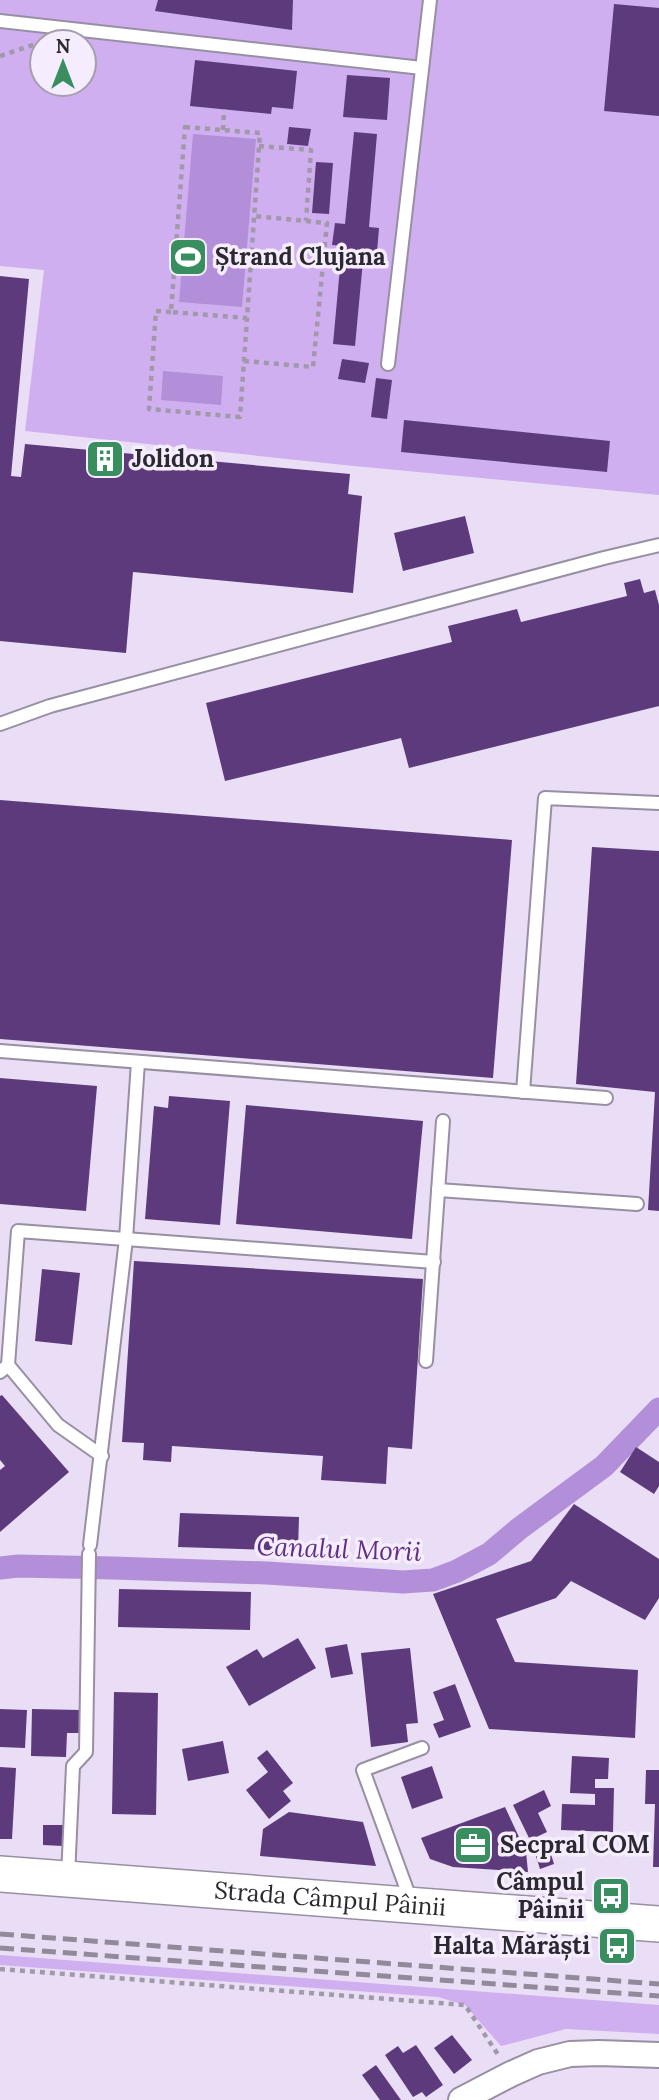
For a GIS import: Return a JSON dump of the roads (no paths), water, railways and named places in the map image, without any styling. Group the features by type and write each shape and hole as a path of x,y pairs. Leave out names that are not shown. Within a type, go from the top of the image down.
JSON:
{"street":[{"name":"Strada Câmpul Pâinii","path":"0,1874 659,1924"},
{"path":"461,2100 538,2062 570,2054 659,2055"}],"lane":[{"path":"388,364 430,0"},
{"path":"0,21 422,68"},
{"path":"0,724 50,706 659,545"},
{"path":"523,1092 545,797 659,803"},
{"path":"0,1051 606,1098"},
{"path":"68,1879 73,1766 86,1752 90,1549 126,1239 138,1062"},
{"path":"426,1361 443,1121"},
{"path":"438,1190 637,1204"},
{"path":"102,1456 58,1425 4,1368 18,1231 434,1262"},
{"path":"412,1905 363,1770 422,1748"}],"waterway":[{"name":"Canalul Morii","path":"0,1568 113,1568 267,1573 403,1582 433,1580 489,1554 604,1466 659,1409"}],"railway":[{"path":"0,1934 659,1984"},
{"path":"0,1948 659,1996"}],"place":[{"name":"Ștrand Clujana","path":"188,257"},
{"name":"Jolidon","path":"105,459"},
{"name":"Secpral COM","path":"473,1845"},
{"name":"Câmpul Pâinii","path":"611,1896"},
{"name":"Halta Mărăști","path":"617,1946"}]}
